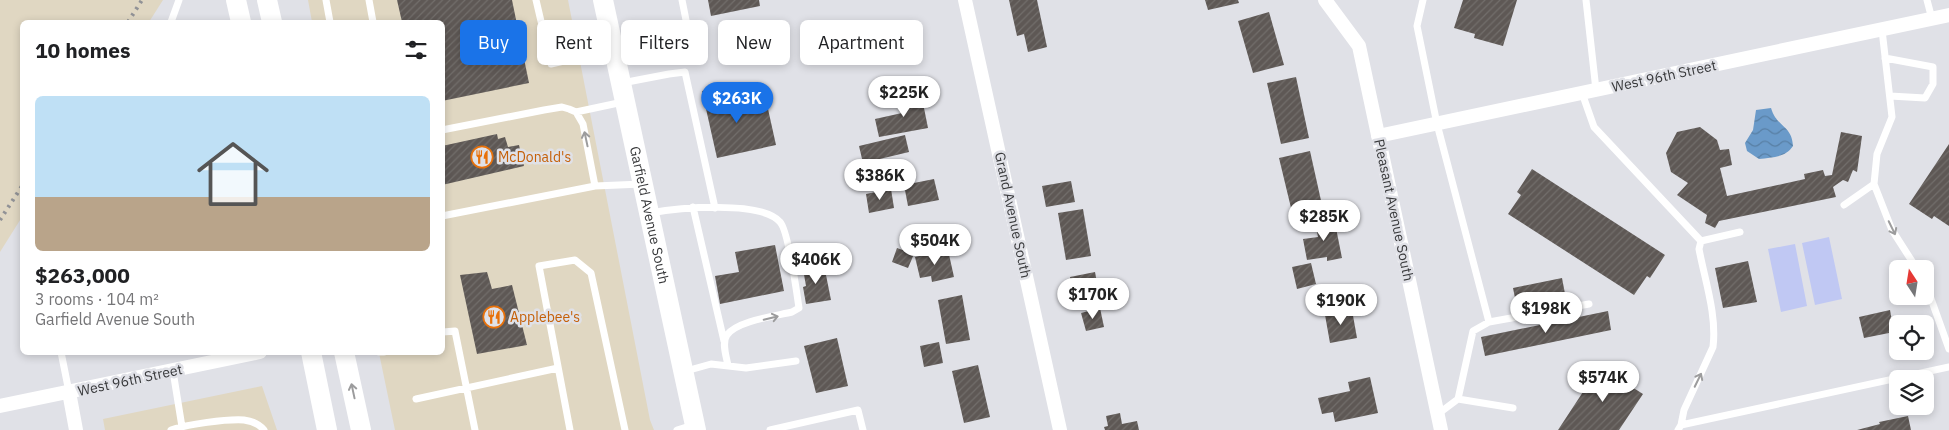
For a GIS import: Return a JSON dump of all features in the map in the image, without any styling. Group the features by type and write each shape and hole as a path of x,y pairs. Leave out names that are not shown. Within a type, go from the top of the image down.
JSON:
{"street":[{"path":"236,0 241,20"},
{"path":"267,0 272,20"},
{"name":"Garfield Avenue South","path":"603,0 683,371 689,428"},
{"name":"Grand Avenue South","path":"965,0 1060,430"},
{"name":"Pleasant Avenue South","path":"1325,0 1359,46 1441,430"},
{"name":"West 96th Street","path":"1378,136 1949,16"},
{"name":"West 96th Street","path":"0,406 246,355"},
{"path":"311,355 327,430"},
{"path":"345,355 361,430"},
{"path":"69,392 76,430"}],"lane":[{"path":"172,20 179,0"},
{"path":"326,0 330,20"},
{"path":"368,0 373,20"},
{"path":"536,0 550,64 614,51 642,43 689,36 682,0"},
{"path":"1423,0 1417,26 1437,124 1489,322"},
{"path":"1586,0 1589,92 1594,127 1701,240"},
{"path":"1927,0 1932,19"},
{"path":"1882,30 1892,117 1878,154 1874,184 1892,230 1910,260"},
{"path":"1885,58 1933,67 1933,84 1926,98 1890,96"},
{"path":"445,129 562,107 576,112 669,74 685,72 715,208"},
{"path":"576,112 582,124 595,186"},
{"path":"445,215 595,186 643,184"},
{"path":"1844,205 1874,184"},
{"path":"693,208 728,366"},
{"path":"649,213 693,208 739,208 771,214 782,223 796,281 799,308 792,312 741,325 727,335 724,342"},
{"path":"1701,240 1740,232"},
{"path":"1701,240 1698,249 1714,324 1713,347 1684,410 1679,428 1949,367"},
{"path":"570,430 539,266 575,260 591,273 625,430"},
{"path":"1437,415 1458,399 1473,331 1489,322 1589,304"},
{"path":"1933,305 1949,349"},
{"path":"445,332 455,331 476,430"},
{"path":"62,355 69,392"},
{"path":"683,371 711,364 746,368 796,361"},
{"path":"416,399 558,368"},
{"path":"173,371 182,427"},
{"path":"1458,399 1513,408"},
{"path":"770,430 858,410 863,430"},
{"path":"171,430 244,420 258,424 264,430"}],"shaded area":[{"path":"0,0 163,0 150,20 20,20 20,220 0,252"},
{"path":"308,0 568,0 572,20 537,20 537,65 581,65 650,420 654,430 395,430 379,355 445,355 445,20 312,20"},
{"path":"1829,237 1842,299 1815,305 1802,243"},
{"path":"1795,244 1807,306 1781,312 1768,249"},
{"path":"262,386 277,430 105,430 103,419"}],"water":[{"path":"1771,108 1774,115 1790,134 1793,146 1782,155 1759,159 1747,151 1745,143 1753,130 1756,110"}],"building":[{"path":"397,0 512,0 516,20 460,20 460,65 525,65 529,83 445,100 445,20 402,20"},
{"path":"708,0 759,0 760,6 711,16"},
{"path":"1009,0 1037,0 1047,47 1028,52 1024,34 1017,36"},
{"path":"1205,0 1238,0 1239,3 1208,10"},
{"path":"1463,0 1517,0 1503,46 1474,38 1475,34 1454,28"},
{"path":"1269,12 1284,65 1253,73 1238,21"},
{"path":"1296,77 1309,138 1281,144 1267,83"},
{"path":"724,86 729,108 766,100 776,145 717,158 702,91"},
{"path":"921,93 928,128 879,137 875,119 902,113 899,97"},
{"path":"1700,127 1717,140 1720,150 1729,149 1732,165 1720,168 1727,196 1805,179 1804,174 1823,170 1825,176 1832,175 1841,132 1862,136 1857,172 1853,170 1848,182 1843,180 1833,187 1836,197 1719,221 1715,228 1705,223 1707,215 1677,195 1688,183 1671,172 1666,153 1677,132"},
{"name":"McDonald's","path":"497,134 498,139 505,137 508,147 519,145 524,166 445,184 445,145"},
{"path":"905,135 909,152 863,163 859,146"},
{"path":"1949,144 1949,226 1934,216 1932,219 1909,204"},
{"path":"1310,151 1322,205 1292,212 1279,158"},
{"path":"1532,169 1665,255 1650,278 1647,276 1634,295 1508,214 1521,195 1517,192"},
{"path":"934,179 939,200 908,206 904,185"},
{"path":"1071,181 1075,202 1046,207 1042,186"},
{"path":"891,189 894,208 869,213 866,194"},
{"path":"1083,209 1091,256 1066,260 1058,213"},
{"path":"1334,218 1342,258 1327,261 1327,257 1307,260 1303,239 1318,237 1315,222"},
{"path":"775,245 784,291 720,304 715,276 739,272 735,252"},
{"path":"897,248 914,254 908,268 892,262"},
{"path":"948,250 954,277 932,282 931,276 920,278 915,257"},
{"path":"1748,261 1757,302 1723,308 1715,268"},
{"path":"1311,263 1316,284 1297,289 1292,267"},
{"path":"824,265 831,300 806,304 803,287 806,286 803,269"},
{"name":"Applebee's","path":"487,272 492,289 512,285 527,345 477,354 460,275"},
{"path":"1095,272 1101,303 1076,308 1070,277"},
{"path":"1562,278 1566,299 1517,308 1513,288"},
{"path":"1347,285 1352,308 1320,315 1316,292"},
{"path":"962,295 970,340 946,344 938,300"},
{"path":"1100,308 1104,327 1086,331 1081,313"},
{"path":"1352,310 1357,338 1330,343 1325,315"},
{"path":"1890,310 1889,333 1864,338 1859,317"},
{"path":"1608,311 1611,330 1485,356 1481,337"},
{"path":"837,338 848,386 816,393 804,346"},
{"path":"939,342 943,363 924,367 920,346"},
{"path":"1602,363 1626,378 1624,382 1643,394 1619,430 1558,430"},
{"path":"978,365 990,417 964,423 952,371"},
{"path":"1370,377 1378,413 1335,422 1333,412 1322,414 1318,398 1350,391 1348,382"},
{"path":"1120,413 1122,424 1137,421 1139,430 1105,430 1104,427 1108,426 1106,416"},
{"path":"1908,416 1911,430 1857,430 1880,424 1879,422"}],"railway":[{"path":"129,20 142,0"},
{"path":"0,220 20,189"}],"place":[{"name":"McDonald's","path":"482,157"},
{"name":"Applebee's","path":"494,317"}]}
